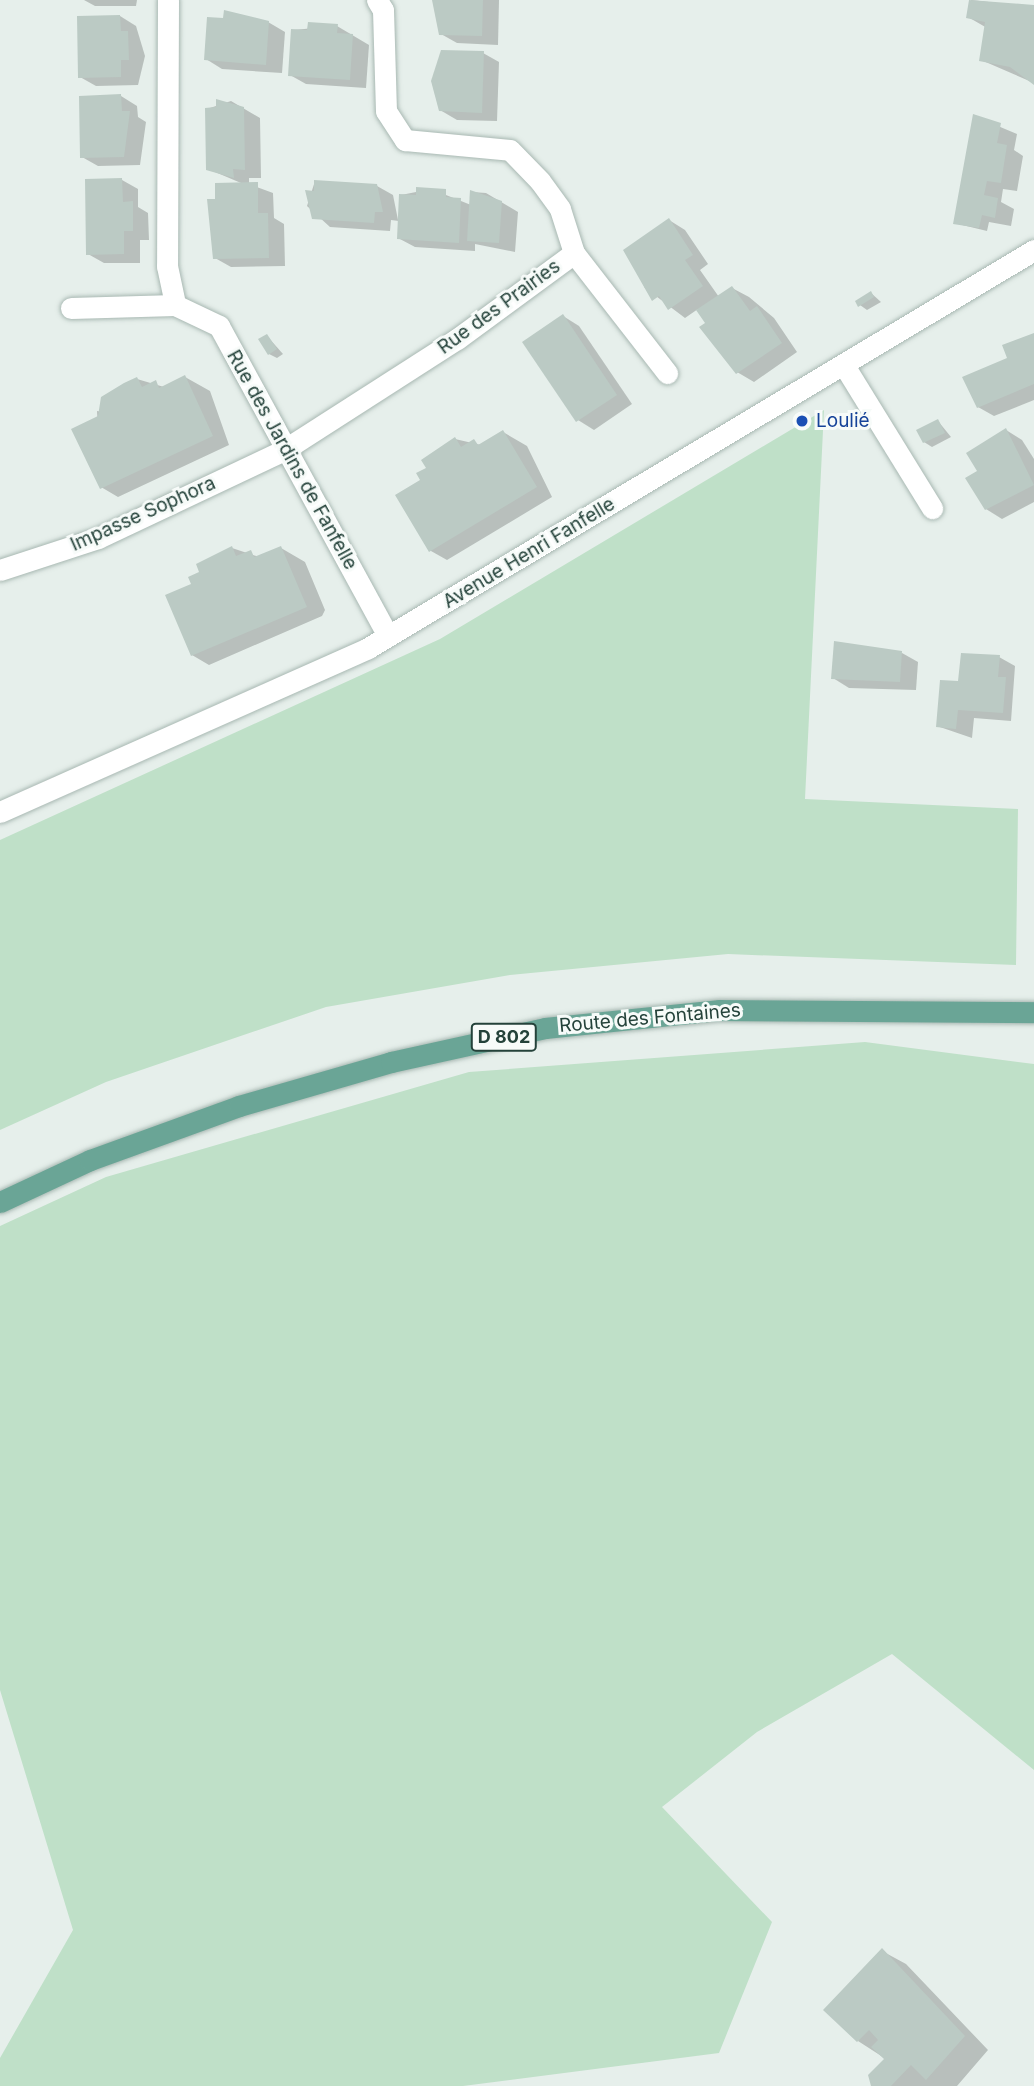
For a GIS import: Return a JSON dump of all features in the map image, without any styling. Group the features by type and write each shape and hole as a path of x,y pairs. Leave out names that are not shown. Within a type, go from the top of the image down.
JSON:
{"main road":[{"name":"Route des Fontaines","path":"0,1202 90,1160 239,1106 391,1062 545,1028 720,1010 1034,1012"}],"street":[{"path":"71,308 175,305 167,266 168,0"},
{"name":"Rue des Prairies","path":"284,450 457,339 574,253 560,209 510,150 405,140 386,111 378,0"},
{"name":"Avenue Henri Fanfelle","path":"0,812 388,636 845,367 1034,250"},
{"path":"574,253 667,373"},
{"name":"Rue des Jardins de Fanfelle","path":"175,305 219,326 284,450 388,636"},
{"path":"845,367 932,508"},
{"name":"Impasse Sophora","path":"0,570 98,538 284,450"}],"green space":[{"path":"824,410 805,799 1018,809 1016,965 728,954 510,975 326,1007 106,1082 0,1130 0,840 440,639"},
{"path":"865,1042 1034,1064 1034,1770 892,1654 757,1732 662,1807 772,1922 719,2053 463,2086 0,2086 0,2058 73,1930 0,1690 0,1226 106,1177 469,1072"}],"building":[{"path":"432,0 483,0 482,36 439,35"},
{"path":"969,0 1034,5 1034,85 1010,67 979,61 985,22 966,18"},
{"path":"224,10 269,21 266,65 204,60 207,17 223,18"},
{"path":"120,15 121,31 128,31 129,60 121,60 121,77 78,78 77,16"},
{"path":"308,22 338,24 337,33 353,34 350,80 288,76 291,29 307,30"},
{"path":"441,50 484,51 482,113 439,111 431,81"},
{"path":"121,94 122,111 130,111 124,157 80,158 79,96"},
{"path":"216,99 244,107 245,170 233,169 234,178 206,170 205,108 216,107"},
{"path":"973,114 1001,123 997,143 1007,145 1001,183 987,181 984,195 998,198 995,218 982,215 979,228 953,224"},
{"path":"122,178 123,202 133,201 133,231 124,231 124,254 86,255 85,179"},
{"path":"314,180 377,184 383,212 375,212 374,223 312,219 305,190 314,191"},
{"path":"258,182 258,213 268,213 269,258 213,259 207,199 215,199 215,183"},
{"path":"416,187 446,189 446,197 461,198 459,243 397,239 399,194 416,195"},
{"path":"470,190 502,201 499,243 467,241"},
{"path":"669,218 693,255 685,260 703,286 668,310 659,296 652,301 623,250"},
{"path":"732,286 750,311 757,306 782,343 736,374 699,327 705,323 696,310"},
{"path":"871,291 874,297 858,307 855,301"},
{"path":"563,314 617,395 576,422 522,342"},
{"path":"1034,333 1034,384 977,408 962,377 1007,358 1002,345"},
{"path":"267,334 277,349 268,355 258,339"},
{"path":"185,375 213,436 100,489 71,429 98,416 101,397 124,383 137,377 142,387 156,380 159,388"},
{"path":"938,419 945,433 923,443 916,430"},
{"path":"1006,428 1034,485 985,510 965,478 977,471 966,453"},
{"path":"503,430 537,487 429,552 395,495 420,480 416,473 426,468 421,460 455,437 461,447 474,439 478,445"},
{"path":"232,546 236,556 251,550 254,557 281,546 307,607 191,656 165,595 191,584 188,577 199,572 196,564"},
{"path":"834,641 902,651 900,682 831,679"},
{"path":"961,653 1000,655 998,677 1006,677 1003,713 958,710 956,729 936,727 940,680 958,681"},
{"path":"882,1948 965,2036 926,2080 911,2065 891,2086 871,2086 868,2075 884,2059 871,2047 878,2040 869,2030 857,2042 823,2010"}],"place":[{"name":"Loulié","path":"802,421"}]}
